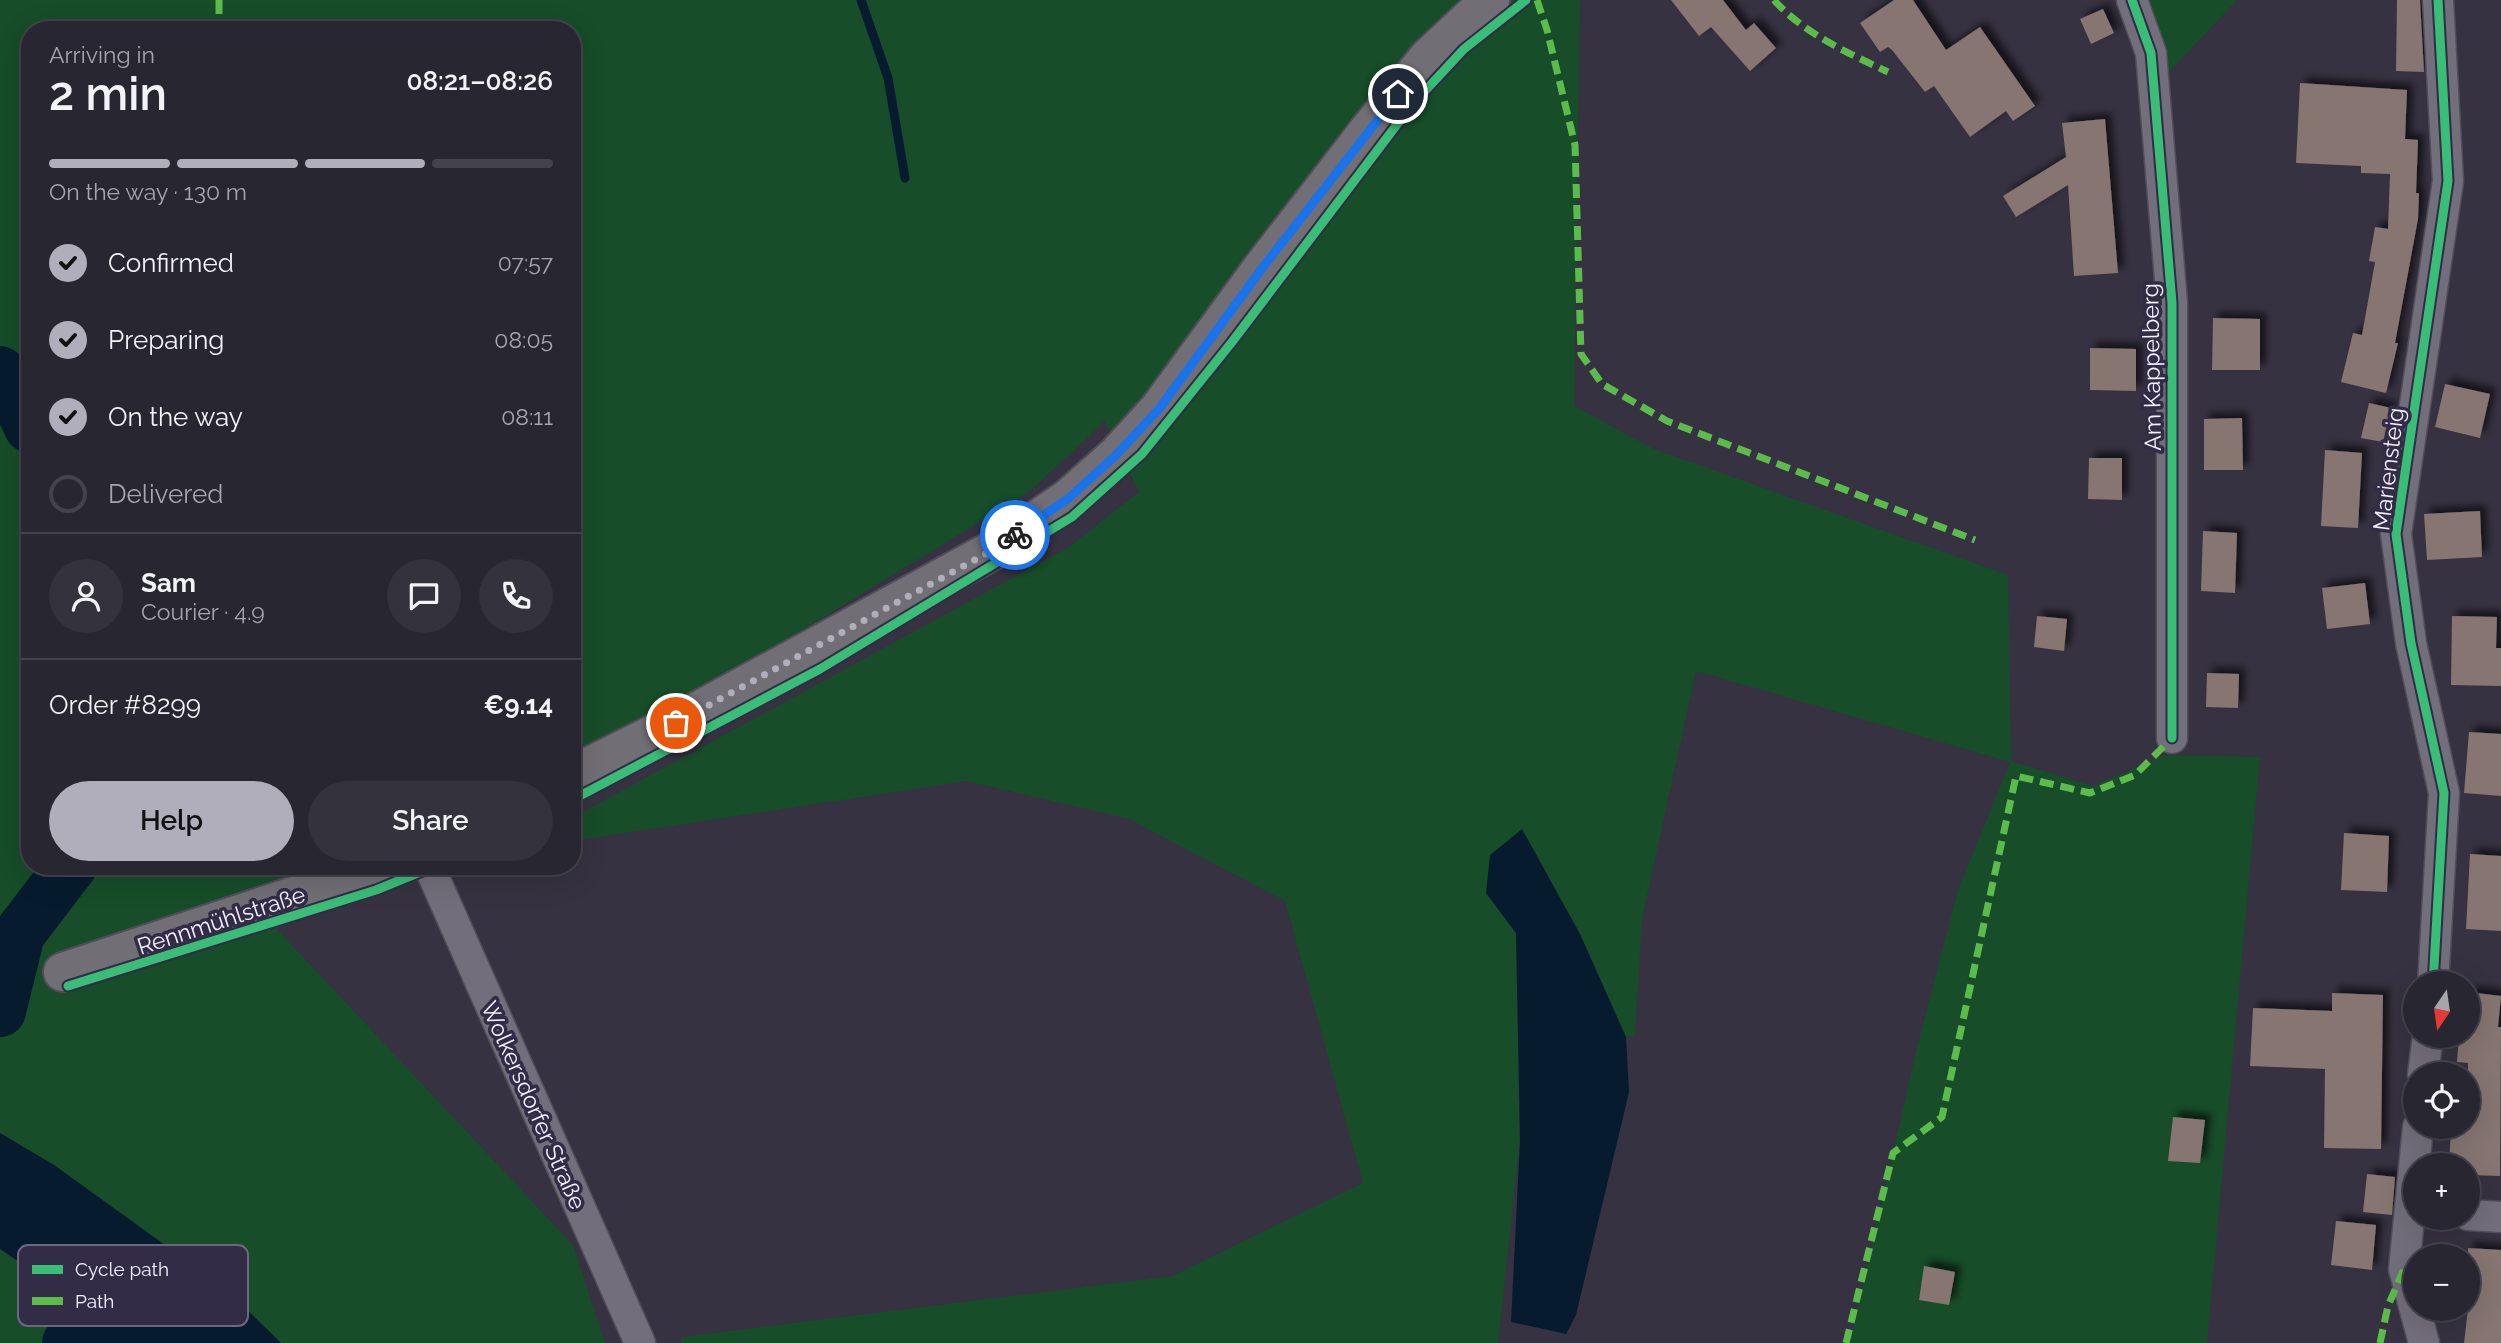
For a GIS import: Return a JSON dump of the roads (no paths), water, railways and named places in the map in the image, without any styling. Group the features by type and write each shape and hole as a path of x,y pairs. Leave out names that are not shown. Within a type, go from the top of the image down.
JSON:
{"main road":[{"path":"581,770 676,723 993,550 1069,498 1115,456 1159,409 1368,130 1428,58 1490,0"},
{"name":"Rennmühlstraße","path":"63,972 353,875"}],"street":[{"name":"Am Kappelberg","path":"2132,0 2151,53 2172,303 2172,738"},
{"name":"Mariensteig","path":"2434,971 2444,793 2411,643 2396,534 2448,181 2438,0"},
{"name":"Wolkersdorfer Straße","path":"433,875 639,1343"},
{"path":"2480,1216 2501,1217"},
{"path":"2409,1230 2404,1269 2424,1343"}],"water":[{"path":"1522,829 1580,934 1626,1037 1629,1092 1576,1315 1566,1334 1511,1322 1520,1140 1516,933 1486,893 1490,855"},
{"path":"0,1133 54,1165 165,1245 18,1245 18,1261 0,1249"},
{"path":"248,1311 281,1343 139,1343 114,1326 248,1326"}],"waterway":[{"path":"861,0 888,78 905,178"},
{"path":"0,372 21,409"},
{"path":"0,1011 19,934 64,875"},
{"path":"68,1343 182,1338"}]}
